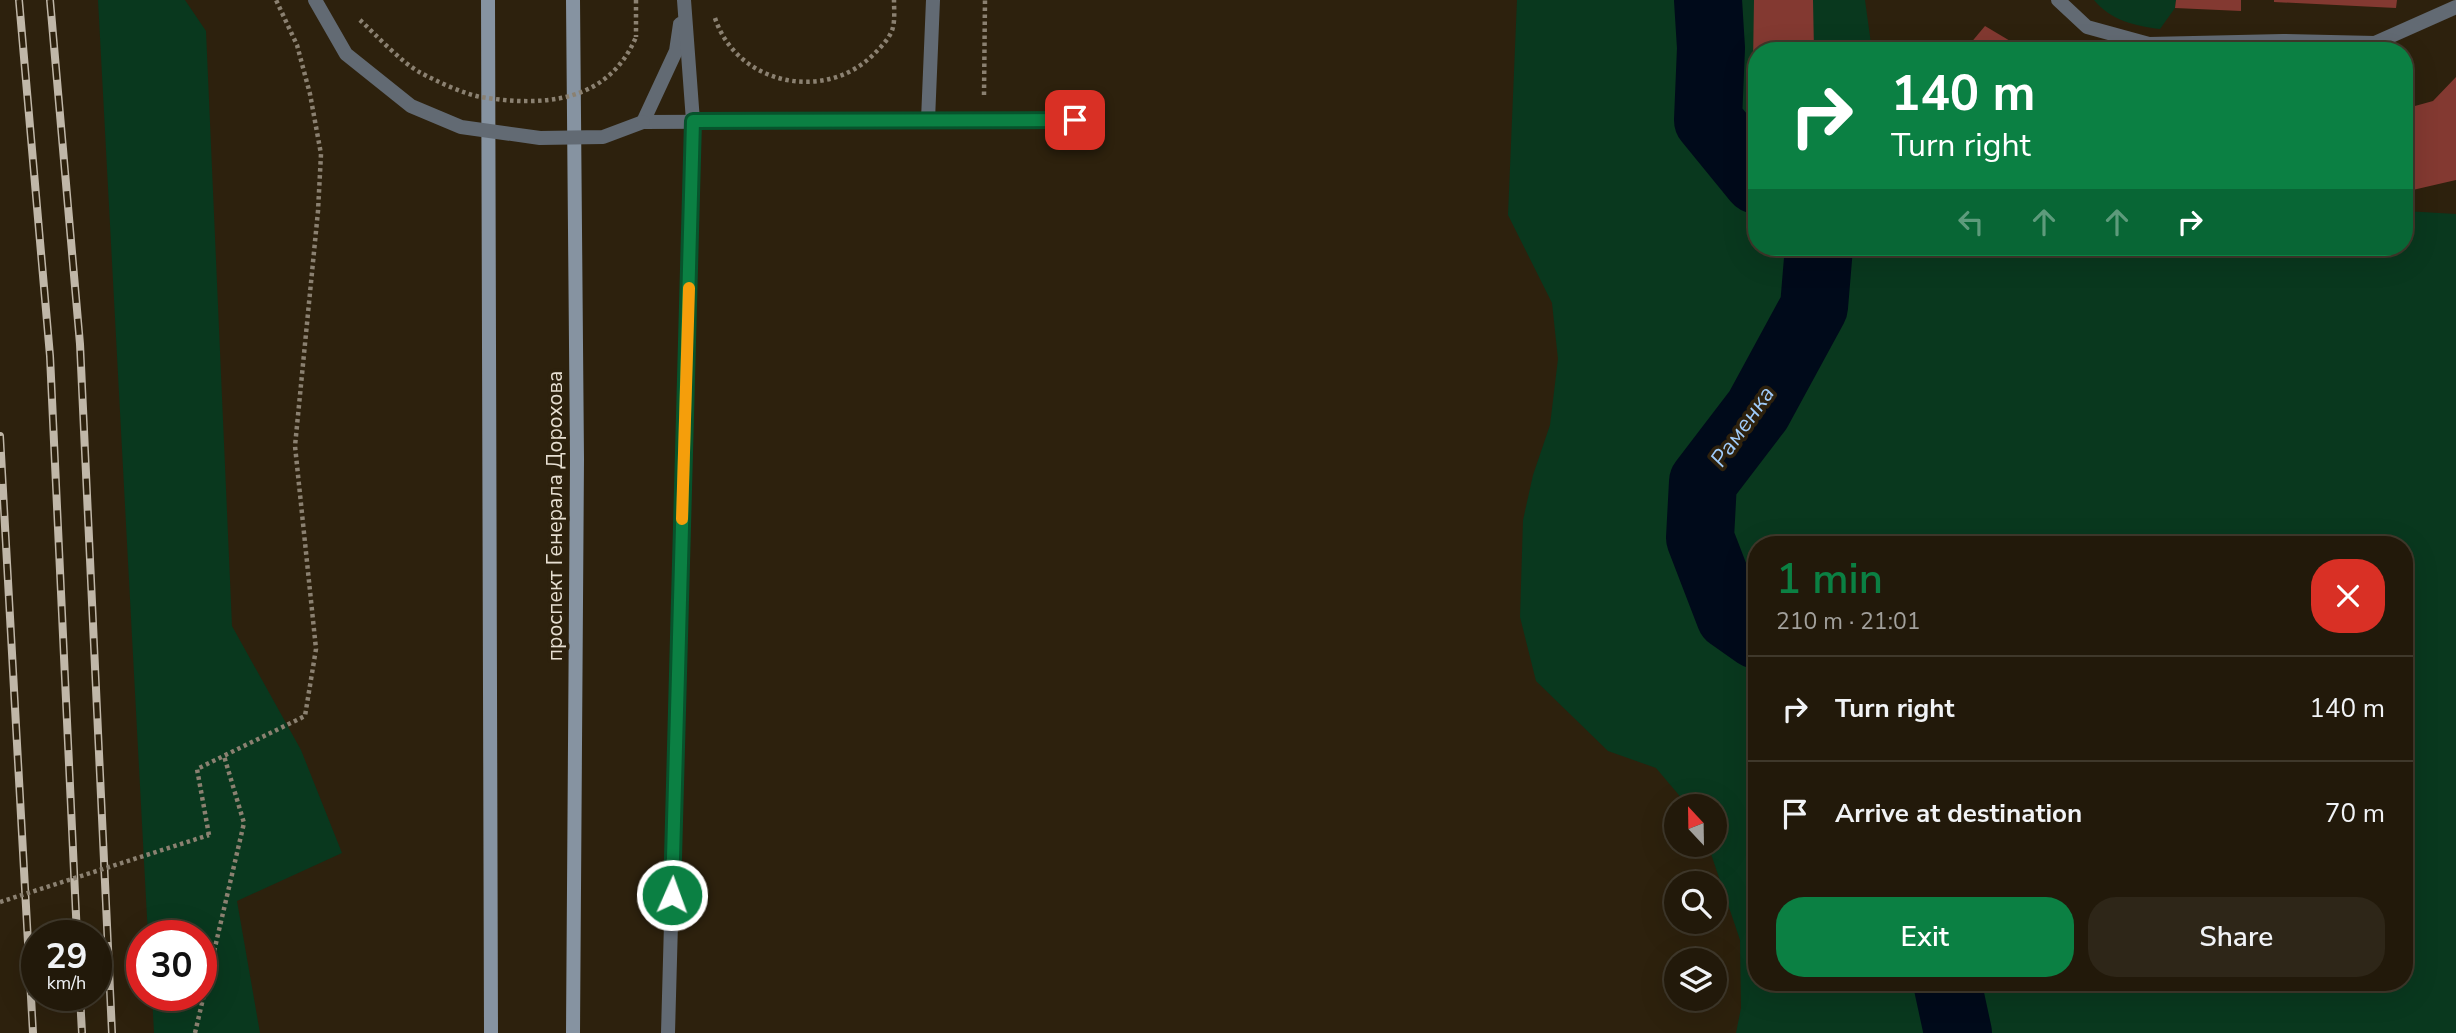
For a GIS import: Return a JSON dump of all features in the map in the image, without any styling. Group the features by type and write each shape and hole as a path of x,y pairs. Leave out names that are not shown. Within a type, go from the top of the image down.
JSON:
{"main road":[{"path":"488,0 491,1033"},
{"name":"проспект Генерала Дорохова","path":"573,0 577,473 573,1033"}],"street":[{"path":"315,0 346,54 411,106 461,127 540,138 603,137 643,122 1075,120"},
{"path":"928,120 933,0"},
{"path":"2058,0 2087,27 2142,42"},
{"path":"643,122 676,51 684,2"},
{"path":"668,1033 693,121 684,2"},
{"path":"2377,42 2456,7"},
{"path":"2238,42 2329,42"}],"path":[{"path":"0,902 209,835 197,769 305,716 316,649 295,446 321,155 310,94 297,46 276,0"},
{"path":"357,18 418,72 478,97 548,102 579,94 605,79 628,56 636,37 636,0"},
{"path":"720,33 732,50 747,64 765,74 785,81 827,81 866,62 881,47 893,28 894,0"},
{"path":"984,120 985,0"},
{"path":"195,1033 244,822 224,756"}],"green space":[{"path":"98,0 185,0 206,31 232,626 301,750 342,853 237,901 260,1033 154,1033 153,1011 217,1011 217,920 147,920"},
{"path":"1517,0 1865,0 1871,42 1748,42 1748,256 2413,256 2413,211 2456,214 2456,1033 1736,1033 1741,1008 1740,940 1727,901 1727,871 1717,871 1712,858 1727,858 1727,794 1678,794 1656,768 1608,751 1536,681 1520,617 1523,520 1533,475 1550,425 1558,359 1552,303 1508,215"},
{"path":"2094,0 2176,0 2175,8 2160,29 2124,21 2108,13"}],"building":[{"path":"1754,0 1813,0 1814,42 1753,42"},
{"path":"2176,0 2241,0 2241,11 2175,8"},
{"path":"2274,0 2397,0 2396,8"},
{"path":"1985,26 2012,42 1972,42"},
{"path":"2456,77 2456,180 2413,190 2413,107 2433,101"}],"waterway":[{"name":"Раменка","path":"1708,0 1711,48 1708,120 1748,169"},
{"name":"Раменка","path":"1748,629 1730,616 1700,538 1703,482 1758,410 1814,307 1818,256"},
{"name":"Раменка","path":"1949,991 1958,1033"}],"railway":[{"path":"19,0 50,356 76,920"},
{"path":"50,0 80,344 112,1033"},
{"path":"0,436 33,1033"},
{"path":"81,1011 82,1033"}],"slow traffic":[{"path":"682,519 689,288"}],"route":[{"path":"672,895 693,121 1075,120"}]}
